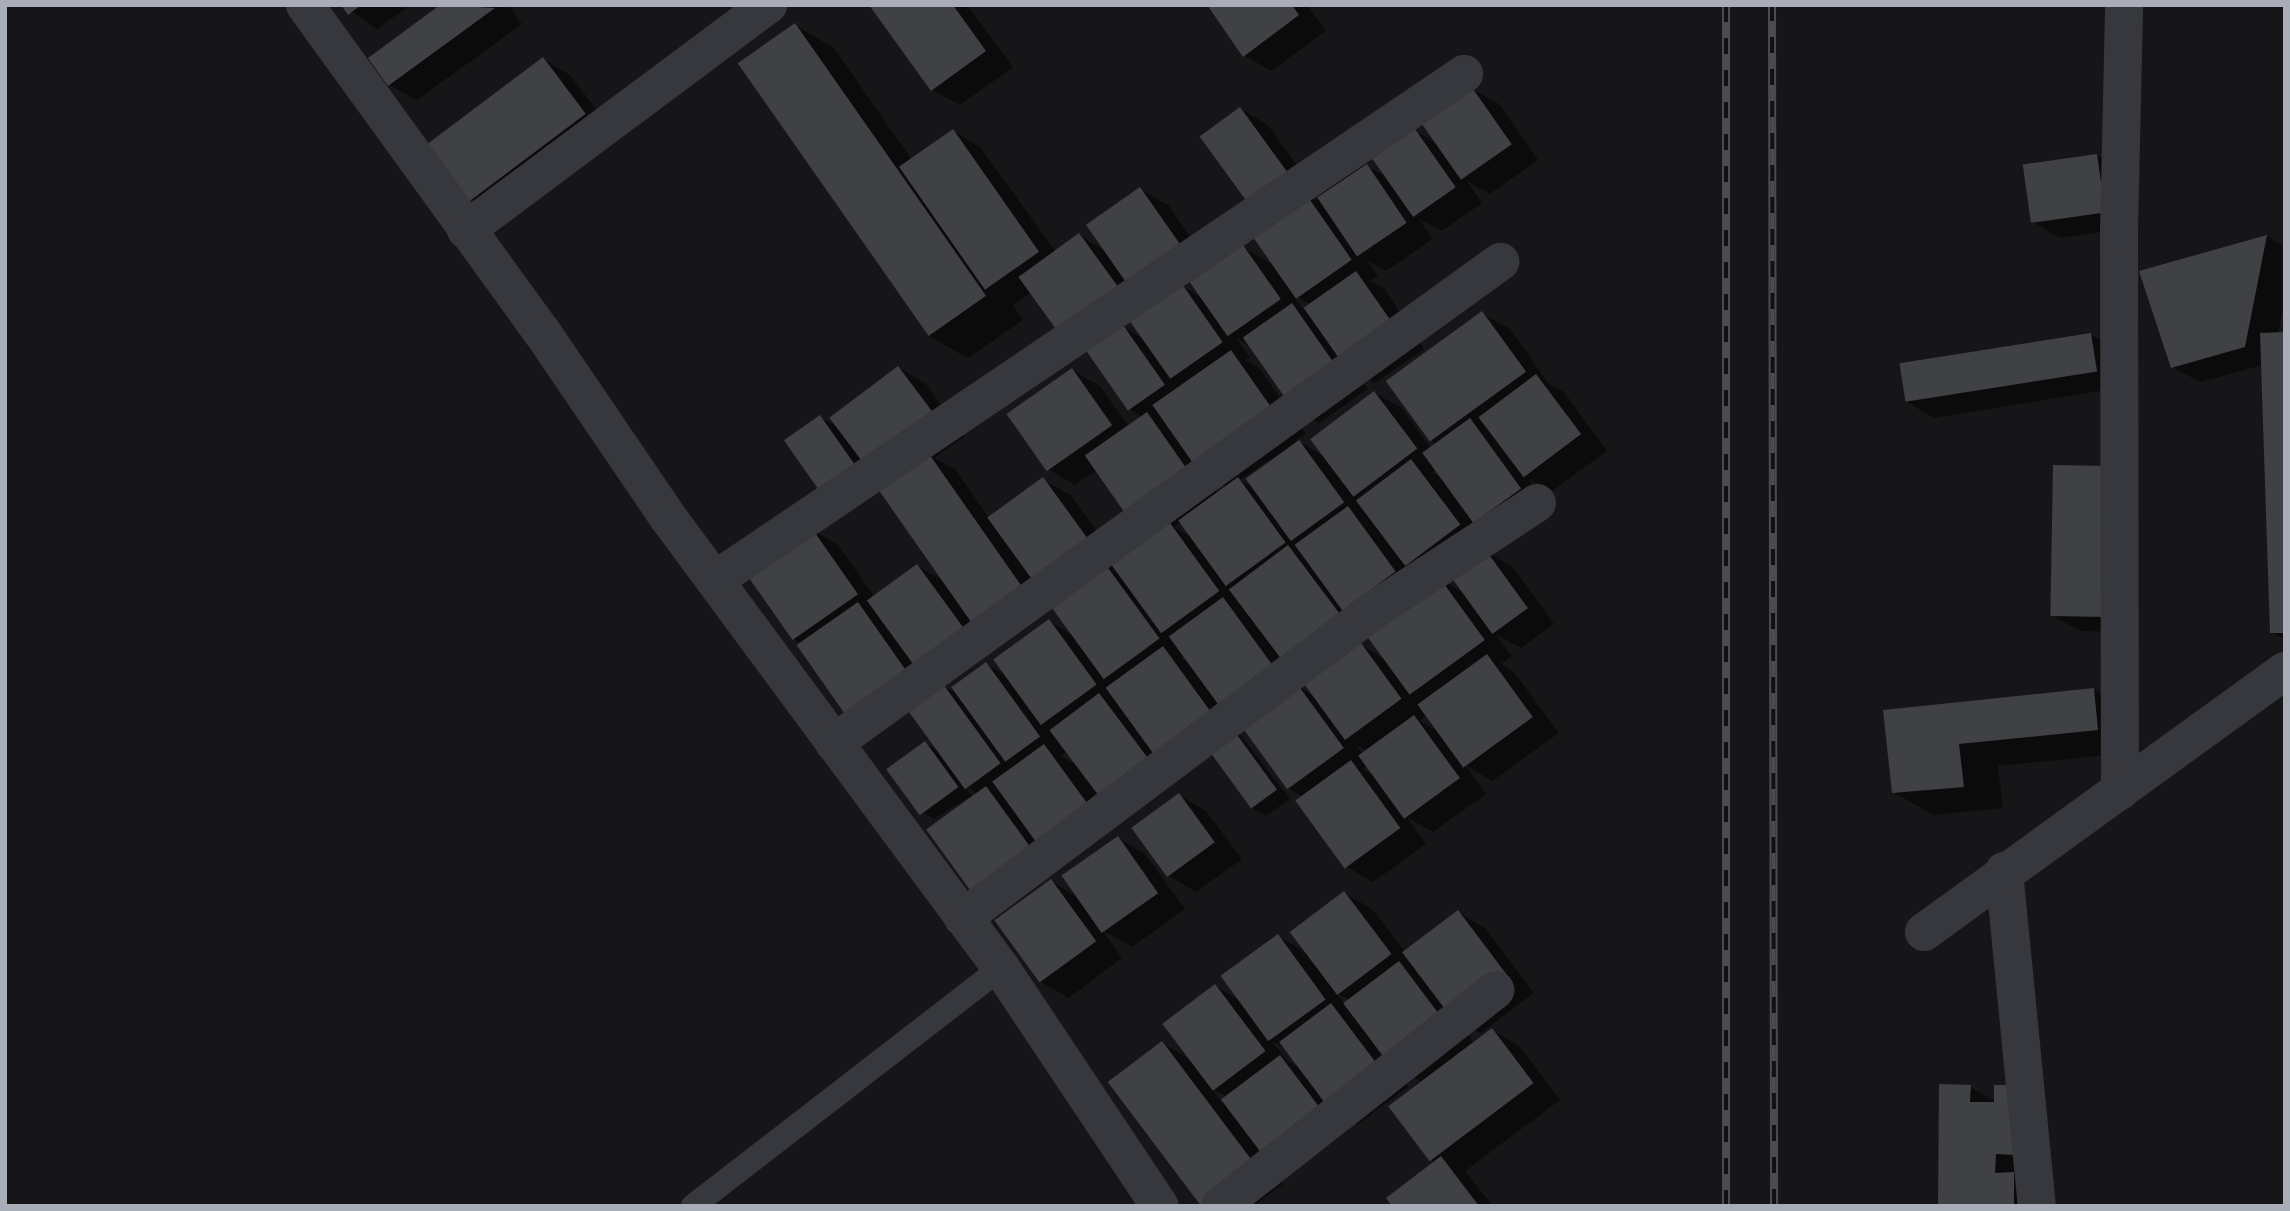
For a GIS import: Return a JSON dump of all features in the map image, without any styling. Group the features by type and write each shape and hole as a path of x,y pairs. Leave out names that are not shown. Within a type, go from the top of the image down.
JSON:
{"street":[{"path":"305,5 715,580 1001,968 1160,1206"},
{"path":"466,230 768,5"},
{"path":"2120,791 2119,231 2124,5"},
{"path":"715,580 1464,74"},
{"path":"834,743 1116,535 1289,417 1500,262"},
{"path":"963,918 1374,610 1536,503"},
{"path":"1924,932 2004,871 2285,671"},
{"path":"2004,871 2037,1206"},
{"path":"1220,1206 1495,990"}],"lane":[{"path":"693,1206 1001,968"}],"building":[{"path":"341,5 361,5 348,15"},
{"path":"440,5 495,8 388,86 368,58"},
{"path":"869,5 953,5 986,51 931,91"},
{"path":"1207,5 1292,5 1299,15 1243,57"},
{"path":"795,23 986,296 929,336 738,63"},
{"path":"543,57 586,114 469,202 426,145"},
{"path":"1471,86 1512,144 1461,180 1420,122"},
{"path":"1240,107 1291,177 1250,206 1200,136"},
{"path":"953,129 1039,252 985,290 899,167"},
{"path":"1415,129 1456,187 1413,217 1372,159"},
{"path":"2097,154 2105,212 2031,223 2023,164"},
{"path":"1367,164 1407,223 1357,256 1317,198"},
{"path":"1140,187 1182,247 1128,285 1086,225"},
{"path":"1303,190 1352,260 1296,299 1247,229"},
{"path":"1079,233 1120,289 1059,333 1018,277"},
{"path":"2267,235 2245,347 2171,368 2139,271"},
{"path":"1243,245 1281,299 1228,336 1190,282"},
{"path":"1356,271 1398,332 1346,368 1304,308"},
{"path":"1182,284 1223,342 1170,379 1130,321"},
{"path":"1292,303 1341,373 1292,407 1243,337"},
{"path":"1482,311 1526,372 1430,442 1386,381"},
{"path":"1123,325 1165,385 1128,411 1086,351"},
{"path":"2285,332 2285,633 2270,633 2260,333"},
{"path":"2091,333 2097,372 1905,402 1899,363"},
{"path":"1231,350 1279,418 1200,473 1152,405"},
{"path":"898,366 938,420 870,471 829,418"},
{"path":"1072,368 1112,425 1047,471 1006,414"},
{"path":"1536,374 1581,434 1524,477 1478,417"},
{"path":"1374,391 1417,449 1353,497 1310,439"},
{"path":"1147,412 1195,480 1132,524 1085,456"},
{"path":"820,415 858,469 822,494 784,440"},
{"path":"1470,418 1521,488 1473,523 1422,453"},
{"path":"1299,440 1344,502 1291,541 1246,479"},
{"path":"927,451 1024,589 973,625 876,487"},
{"path":"1411,459 1460,524 1405,566 1356,501"},
{"path":"2053,465 2109,466 2106,617 2050,616"},
{"path":"1043,477 1094,547 1038,588 987,518"},
{"path":"1238,477 1286,543 1226,586 1178,520"},
{"path":"1348,506 1396,572 1342,610 1295,545"},
{"path":"1170,523 1219,591 1161,633 1112,565"},
{"path":"811,527 858,594 793,640 745,573"},
{"path":"1288,545 1339,613 1280,657 1229,590"},
{"path":"1485,549 1528,608 1492,634 1449,575"},
{"path":"917,564 965,630 915,667 867,600"},
{"path":"1106,565 1159,639 1104,679 1050,606"},
{"path":"1439,577 1485,640 1410,695 1364,632"},
{"path":"1223,597 1274,667 1219,706 1169,636"},
{"path":"858,602 908,674 847,717 797,645"},
{"path":"1049,619 1097,685 1041,725 993,660"},
{"path":"1361,643 1402,699 1345,740 1304,684"},
{"path":"1163,646 1212,713 1154,755 1106,688"},
{"path":"1487,654 1533,717 1463,768 1417,705"},
{"path":"986,662 1040,736 1005,762 951,687"},
{"path":"943,684 1001,763 965,789 907,710"},
{"path":"1298,685 1344,748 1287,789 1241,726"},
{"path":"2094,688 2098,730 1959,744 1964,787 1892,793 1883,710"},
{"path":"1099,693 1150,761 1101,798 1049,730"},
{"path":"1414,715 1460,778 1404,819 1358,756"},
{"path":"1230,725 1277,790 1251,809 1204,744"},
{"path":"925,741 959,787 920,815 886,769"},
{"path":"1044,744 1087,804 1036,841 992,782"},
{"path":"1351,760 1400,828 1345,869 1295,801"},
{"path":"986,786 1030,847 970,890 926,829"},
{"path":"1179,793 1215,842 1167,877 1131,828"},
{"path":"1118,836 1158,893 1102,933 1061,876"},
{"path":"1051,879 1096,941 1040,982 994,920"},
{"path":"1344,891 1392,954 1337,995 1290,932"},
{"path":"1458,910 1509,977 1453,1019 1402,952"},
{"path":"1278,934 1326,1000 1268,1041 1221,976"},
{"path":"1399,961 1447,1024 1391,1066 1343,1003"},
{"path":"1215,984 1266,1051 1213,1091 1162,1024"},
{"path":"1331,1003 1382,1071 1330,1110 1279,1042"},
{"path":"1492,1028 1534,1083 1430,1161 1388,1106"},
{"path":"1162,1041 1258,1168 1207,1206 1201,1206 1108,1082"},
{"path":"1280,1055 1324,1113 1265,1158 1221,1100"},
{"path":"1939,1084 1971,1085 1970,1102 1994,1102 1994,1085 2016,1085 2015,1155 1996,1154 1995,1173 2014,1172 2014,1206 1938,1206"},
{"path":"1441,1156 1479,1206 1392,1206 1386,1198"}],"railway":[{"path":"1726,5 1726,1206"},
{"path":"1772,5 1774,1206"}]}
